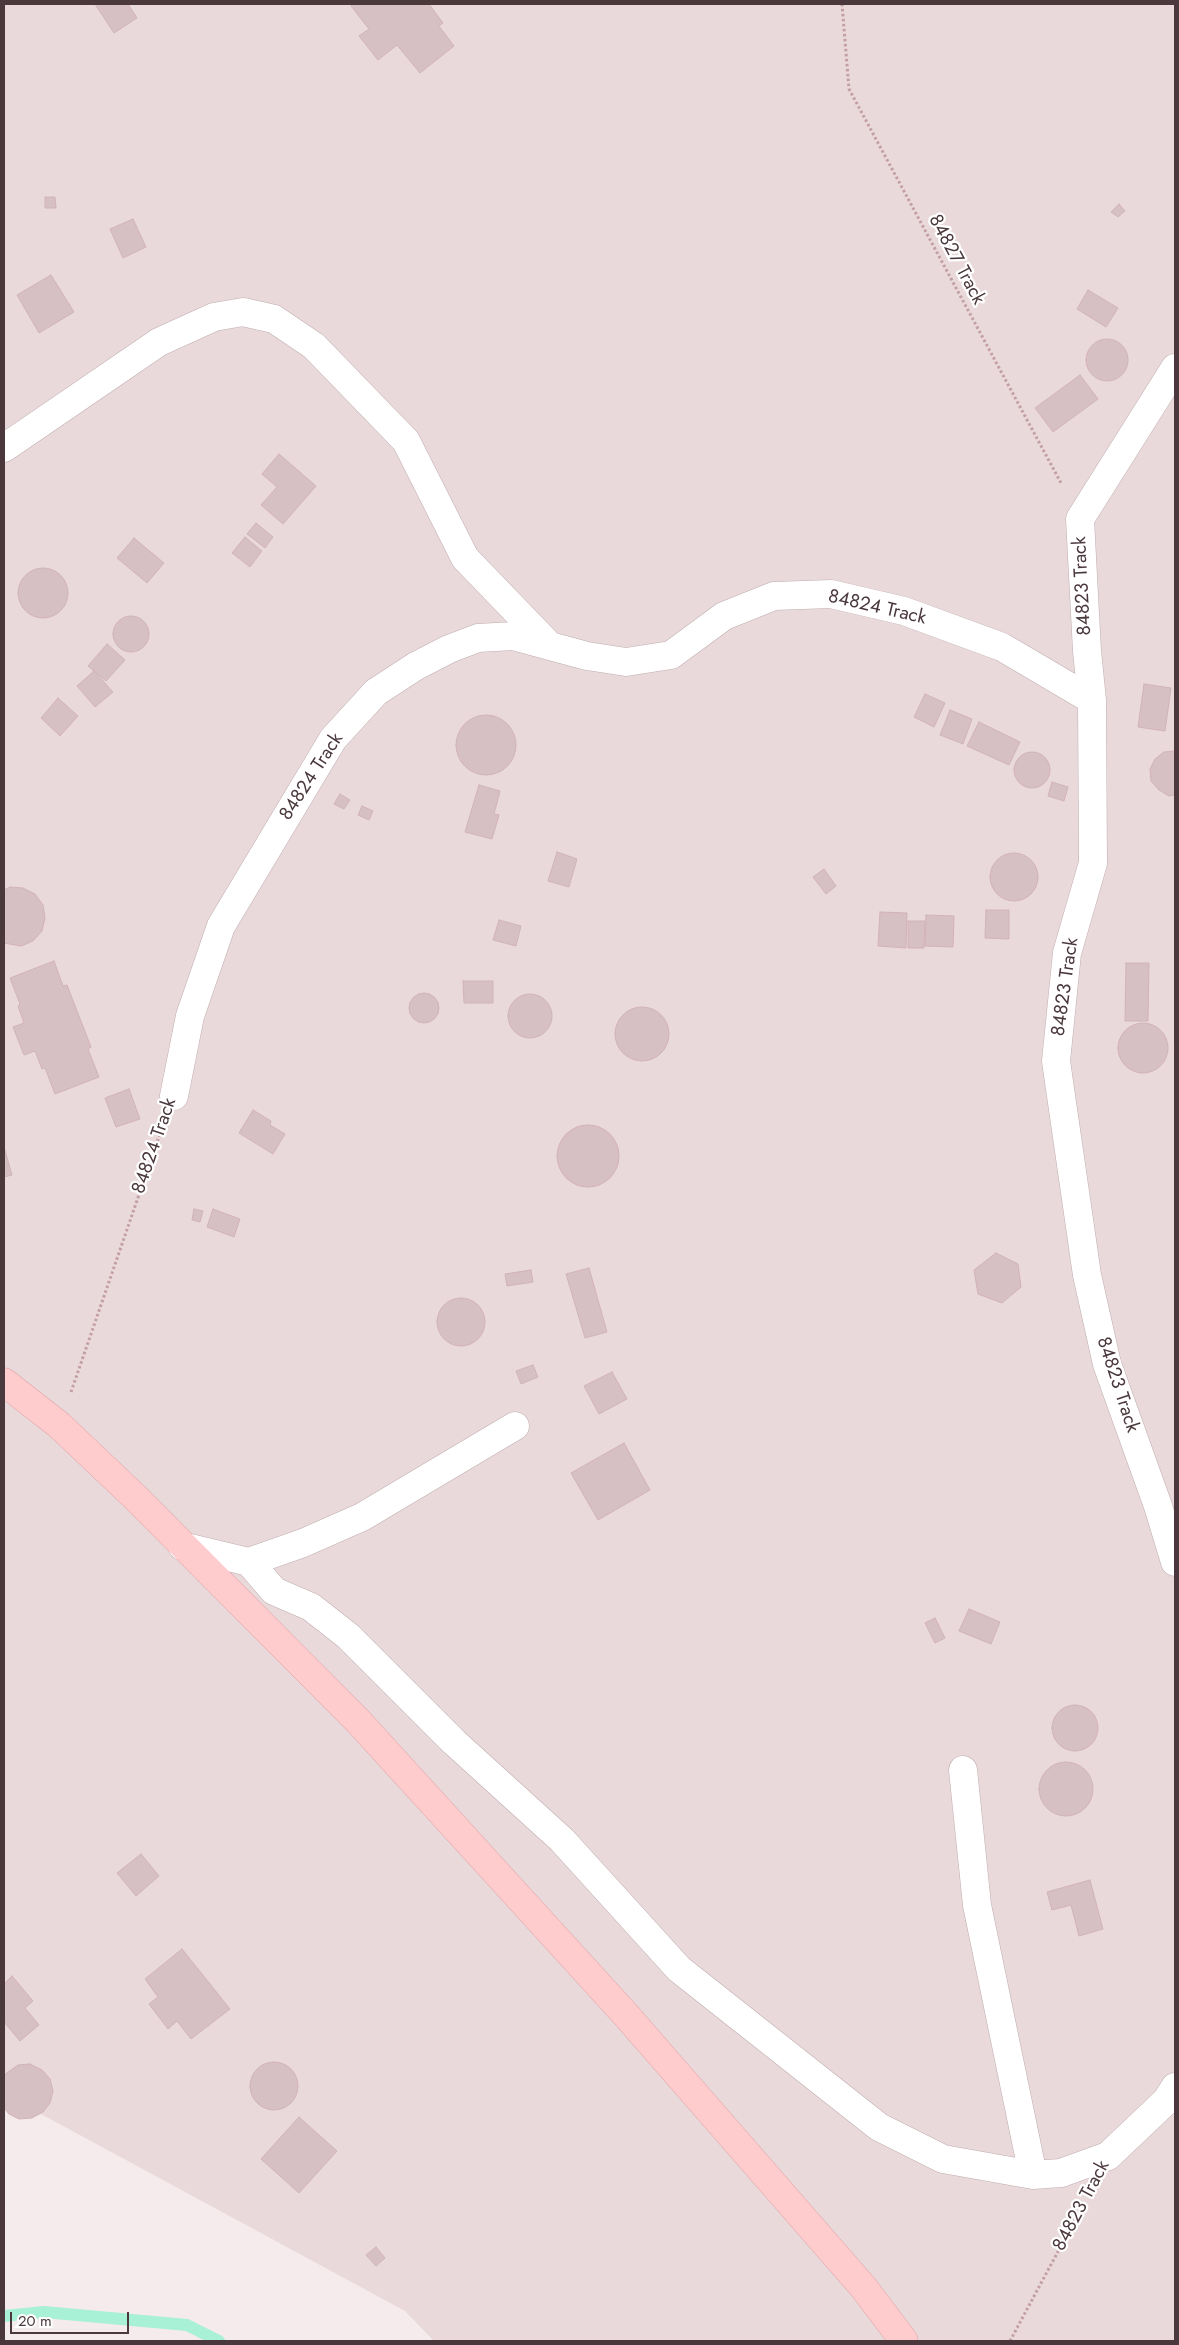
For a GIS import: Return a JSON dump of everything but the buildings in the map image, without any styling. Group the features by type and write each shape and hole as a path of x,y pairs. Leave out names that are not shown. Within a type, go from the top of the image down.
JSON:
{"street":[{"path":"4,448 159,342 214,317 243,312 274,319 314,346 406,441 466,558 548,644"},
{"name":"84823 Track","path":"1172,376 1080,519 1086,642 1092,700 1093,863 1067,952 1056,1061 1087,1275 1107,1364 1155,1498 1175,1562"},
{"name":"84824 Track","path":"174,1096 190,1016 221,926 332,739 376,692 416,666 449,649 478,638 512,636 548,644 587,656 626,662 671,655 724,616 774,596 830,594 904,610 1002,647 1092,700"},
{"path":"4,1382 59,1425 136,1497 182,1546 358,1722 626,2015 864,2288 904,2341"},
{"path":"182,1546 248,1562 303,1543 362,1516 515,1426"},
{"path":"248,1562 274,1591 311,1607 348,1636 454,1742 562,1840 679,1969 879,2127 943,2159 1033,2175 1061,2173 1108,2156"},
{"path":"963,1770 977,1905 1033,2175"},
{"name":"84823 Track","path":"1108,2156 1166,2101 1175,2087"}],"path":[{"name":"84827 Track","path":"842,4 849,89 1080,519"},
{"name":"84824 Track","path":"59,1425 174,1096"},
{"name":"84823 Track","path":"1010,2341 1108,2156"}],"shaded area":[{"path":"4,4 1175,4 1175,2341 434,2341 405,2311 4,2094"}],"waterway":[{"path":"4,2316 44,2312 187,2325 219,2341"}]}
